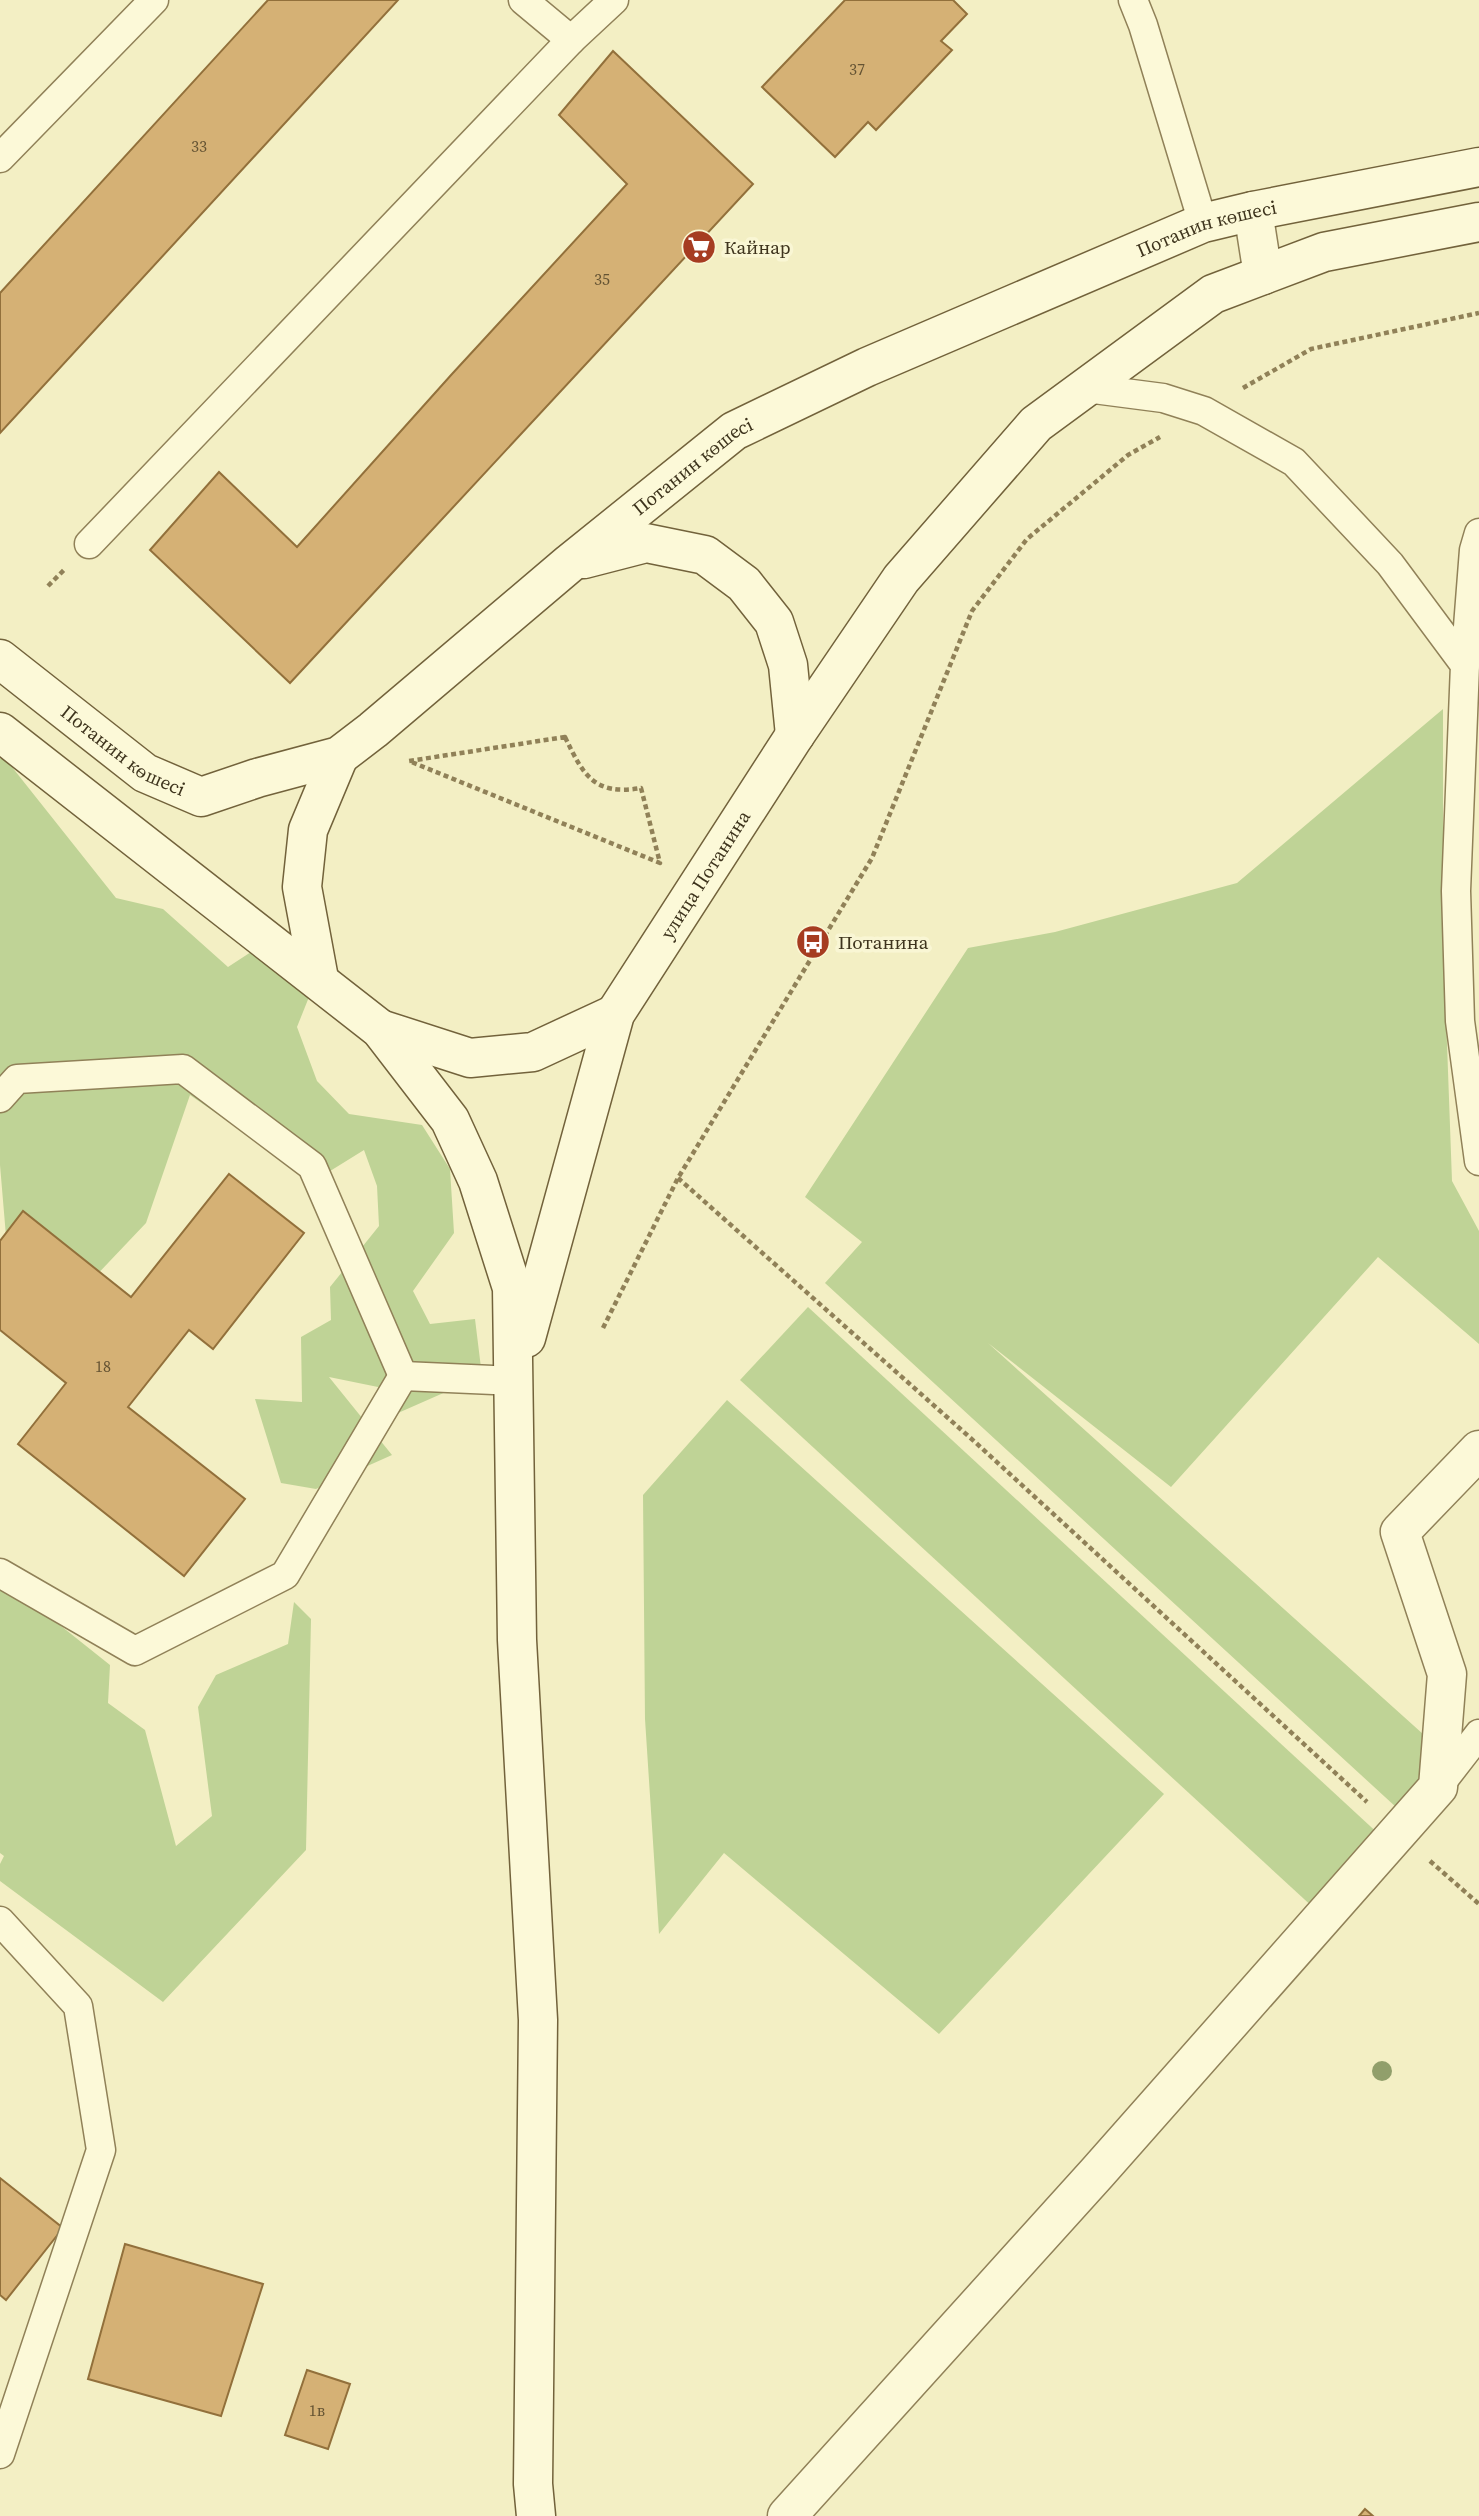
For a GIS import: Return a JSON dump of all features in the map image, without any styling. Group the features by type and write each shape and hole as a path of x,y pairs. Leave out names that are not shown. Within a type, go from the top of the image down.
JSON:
{"main road":[{"name":"Потанин көшесі","path":"0,659 145,773 201,797 257,778 339,756 570,563 734,431 867,367 1203,223 1479,167"},
{"path":"1253,211 1263,275"},
{"path":"795,735 901,579 1036,424 1213,294 1324,252 1479,222"},
{"path":"570,563 646,543 705,555 744,584 774,622 788,665 795,735"},
{"path":"0,732 380,1029 450,1120 478,1181 512,1288 517,1640 538,2020 533,2484 536,2516"},
{"name":"улица Потанина","path":"615,1014 795,735"},
{"path":"319,979 302,887 308,830 339,756"},
{"path":"380,1029 470,1058 533,1052 615,1014"},
{"path":"514,1381 615,1014"},
{"path":"787,2516 1107,2163 1438,1787 1447,1674 1400,1532 1479,1450"}],"lane":[{"path":"0,158 154,0"},
{"path":"523,0 570,40"},
{"path":"89,544 570,40 614,0"},
{"path":"1133,0 1203,223"},
{"path":"1086,387 1163,398 1204,411 1294,462 1390,564 1465,665"},
{"path":"1479,533 1474,550 1465,665 1456,891 1460,1021 1479,1161"},
{"path":"0,1098 17,1079 183,1069 312,1166 403,1376"},
{"path":"403,1376 514,1381"},
{"path":"0,1573 135,1651 285,1575 403,1376"},
{"path":"1438,1787 1479,1734"},
{"path":"0,1921 78,2006 101,2150 2,2439"}],"path":[{"path":"603,1328 678,1178 872,858 972,611 1027,539 1128,456 1311,349 1479,313"},
{"path":"565,737 580,767 595,784 629,790 641,788 660,863 547,817 409,761 565,737"},
{"path":"678,1178 975,1442 1479,1904"}],"green space":[{"path":"1443,709 1443,934 1452,1181 1479,1231 1479,1344 1378,1257 1171,1487 988,1343 1443,1752 1397,1808 825,1283 862,1242 805,1197 968,948 1055,932 1237,883"},
{"path":"4,757 116,898 163,909 228,967 251,952 313,987 297,1027 317,1081 349,1114 422,1125 450,1169 454,1233 413,1291 430,1324 475,1319 482,1376 398,1413 378,1387 329,1377 392,1455 316,1489 281,1483 255,1399 302,1402 301,1337 331,1320 330,1287 379,1226 377,1186 364,1150 314,1181 190,1095 146,1223 90,1282 7,1248 0,1165 0,759"},
{"path":"808,1307 1383,1838 1316,1910 740,1380"},
{"path":"727,1400 1164,1794 939,2034 724,1853 659,1934 645,1719 643,1495"},
{"path":"0,1566 7,1583 110,1665 108,1703 145,1730 176,1846 212,1816 198,1707 216,1675 288,1644 294,1602 311,1619 306,1850 163,2002 0,1881 0,1864 4,1856 0,1853"}],"building":[{"path":"268,0 398,0 0,433 0,293"},
{"path":"845,0 953,0 967,14 941,41 952,50 876,130 868,122 835,157 762,87"},
{"path":"613,51 753,184 290,683 150,550 219,472 297,547 627,184 559,115"},
{"path":"229,1174 304,1233 213,1349 189,1330 128,1407 245,1499 184,1576 18,1444 66,1383 0,1330 0,1241 23,1211 131,1297"},
{"path":"0,2178 63,2228 6,2300 0,2295"},
{"path":"125,2244 263,2284 221,2416 88,2379"},
{"path":"307,2370 350,2384 328,2449 285,2435"},
{"path":"1365,2509 1373,2516 1359,2516"}],"place":[{"name":"Кайнар","path":"699,247"},
{"name":"Потанина","path":"813,942"}]}
